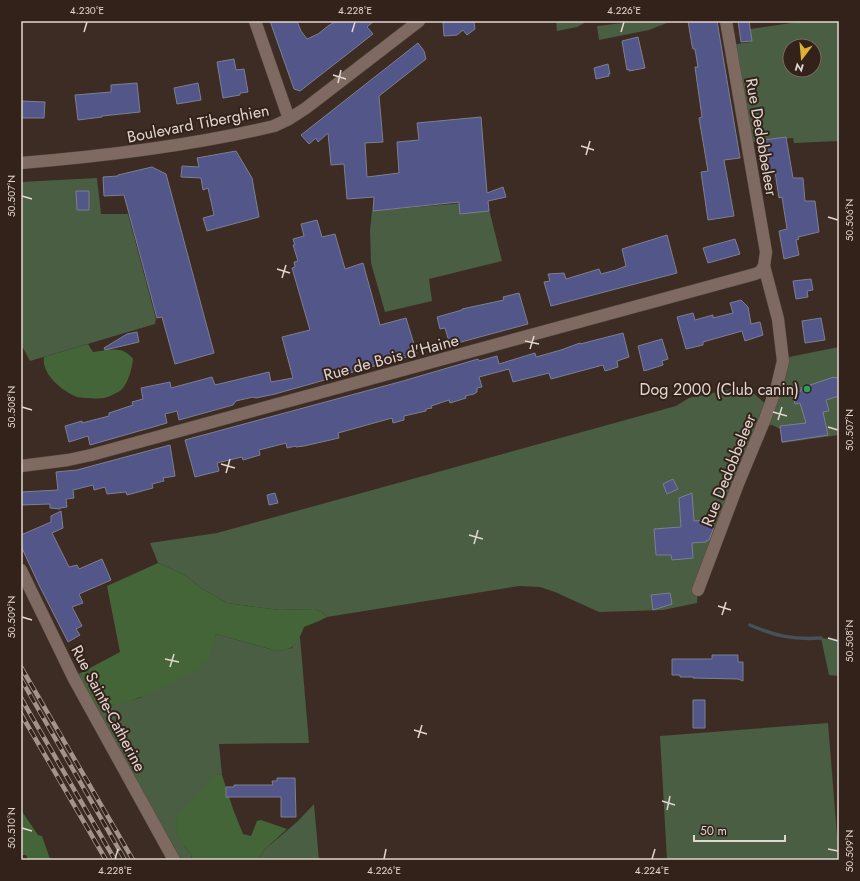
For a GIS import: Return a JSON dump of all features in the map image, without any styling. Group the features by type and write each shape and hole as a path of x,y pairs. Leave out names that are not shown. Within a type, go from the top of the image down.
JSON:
{"street":[{"path":"255,21 289,119"},
{"name":"Boulevard Tiberghien","path":"21,163 103,156 166,147 274,126 289,119 327,93 419,21"},
{"name":"Rue Dedobbeleer","path":"698,590 738,484 765,419 784,361 778,319 765,263 766,252 726,21"},
{"name":"Rue de Bois d'Haine","path":"21,466 91,456 755,274 760,272 765,263"},
{"name":"Rue Sainte-Catherine","path":"21,570 73,677 171,859"}],"green space":[{"path":"556,21 588,21 577,27 557,31"},
{"path":"639,21 672,21 649,30 599,40 597,26"},
{"path":"805,21 839,21 839,141 794,143 793,138 747,143 730,45 751,42 750,29"},
{"path":"97,178 101,214 128,214 156,319 155,324 30,361 21,344 21,182"},
{"path":"487,201 502,261 429,279 432,301 385,312 371,263 370,230 372,211"},
{"path":"88,344 93,352 120,350 125,352 133,359 128,380 119,391 111,396 104,398 77,397 59,386 49,376 46,370 44,357"},
{"path":"839,347 839,435 782,443 780,429 772,425 762,427 698,590 697,603 663,610 599,612 555,592 540,587 519,586 327,617 322,612 315,609 279,610 227,603 201,588 185,575 158,563 150,543 217,533 676,406 689,398 737,388 751,391 769,407 784,358"},
{"path":"158,563 185,575 201,588 227,603 279,610 315,609 322,612 327,617 304,627 300,638 295,645 288,649 277,651 216,634 212,652 208,660 190,674 177,681 148,694 122,703 105,705 85,700 73,677 120,652 107,586"},
{"path":"216,634 277,651 292,648 300,637 309,743 219,744 222,775 216,774 184,846 192,855 191,860 174,860 85,700 111,705 140,698 212,645"},
{"path":"821,638 839,642 839,676 829,675"},
{"path":"828,723 839,860 667,860 660,736"},
{"path":"216,774 222,775 243,834 251,836 257,821 261,820 287,829 264,850 258,860 191,860 192,855 184,846 176,829 177,815"},
{"path":"314,804 319,860 258,860 264,850 297,822"},
{"path":"21,810 38,835 42,836 50,859 49,860 28,860 26,855 21,855"}],"building":[{"path":"270,21 297,21 301,31 307,39 318,34 337,21 374,21 367,27 373,34 300,91 294,89"},
{"path":"448,21 476,21 474,22 475,29 467,35 463,30 457,35 444,36 443,23"},
{"path":"688,21 717,21 740,158 724,160 734,216 708,220 701,172 708,171 699,118 702,117 695,67 698,67"},
{"path":"738,21 749,21 752,41 741,42"},
{"path":"638,37 645,68 629,71 629,69 627,70 622,41"},
{"path":"418,43 424,51 426,59 379,96 383,142 365,143 367,177 399,173 397,142 419,140 417,123 481,117 487,193 503,187 506,197 488,201 489,211 460,214 459,202 373,211 374,197 347,199 344,164 331,165 328,133 318,142 316,138 309,144 301,135"},
{"path":"234,59 236,70 244,69 248,92 223,98 217,62"},
{"path":"608,64 609,76 596,79 594,68"},
{"path":"137,83 140,112 78,120 75,95 111,92 111,85"},
{"path":"198,83 201,100 177,104 174,88"},
{"path":"21,101 45,102 44,118 21,118"},
{"path":"786,137 793,178 803,178 805,201 815,201 819,232 798,237 799,239 796,240 799,255 784,259 779,231 787,229 782,197 779,198 775,172 763,174 757,141"},
{"path":"236,151 252,178 259,217 207,231 203,218 214,215 208,188 203,190 201,178 181,177 182,166 199,167 197,158"},
{"path":"152,167 166,174 214,353 175,364 162,317 157,318 124,195 104,196 103,177 118,176"},
{"path":"76,191 89,191 89,210 77,210"},
{"path":"317,220 322,237 335,234 345,269 363,263 380,325 406,318 417,354 275,394 236,401 233,405 179,420 177,411 165,414 167,423 90,445 88,436 69,442 65,426 109,416 109,413 133,405 132,402 143,399 141,388 170,382 171,388 212,377 215,385 269,372 271,382 293,378 282,337 310,330 292,268 295,267 294,262 298,261 293,245 295,245 293,239 304,236 301,224"},
{"path":"667,235 677,273 551,306 544,282 550,281 548,274 564,273 566,279 599,269 601,274 616,270 626,266 622,249"},
{"path":"735,239 740,254 708,263 703,248"},
{"path":"811,279 813,290 807,291 808,297 796,299 793,281"},
{"path":"519,293 528,324 450,345 445,328 440,329 437,317 462,309 504,300 503,297"},
{"path":"741,300 748,307 751,324 760,322 763,335 745,341 742,331 703,342 703,345 686,349 677,317 693,313 695,320 713,315 713,318 733,313 730,303"},
{"path":"821,318 825,340 805,343 802,321"},
{"path":"137,332 139,342 105,350 104,348 127,334"},
{"path":"623,333 629,357 617,361 618,367 605,371 603,365 551,379 549,373 513,382 509,369 479,377 482,387 477,388 477,392 474,394 465,396 466,398 450,403 449,400 431,406 432,408 426,409 426,411 404,416 404,420 393,423 392,418 338,433 339,438 304,446 287,448 286,443 259,450 260,455 243,460 242,457 217,463 219,471 195,477 185,440 403,381 478,359 479,361 497,356 499,364 535,353 536,357 580,343"},
{"path":"662,339 668,359 662,361 663,365 644,371 638,346"},
{"path":"834,377 839,377 839,396 826,400 829,411 823,412 828,435 782,442 780,426 806,423 800,403 795,404 792,394 801,391 801,388"},
{"path":"170,445 175,476 163,478 164,481 152,484 153,488 127,495 126,492 107,494 105,487 94,490 93,485 73,490 74,498 66,499 67,507 60,509 50,508 50,504 21,505 21,492 58,490 56,472 77,470"},
{"path":"673,479 678,489 667,494 663,484"},
{"path":"275,493 278,503 269,505 267,495"},
{"path":"692,493 694,521 712,520 713,530 709,540 706,542 692,543 693,558 672,560 671,555 656,555 654,529 681,527 679,498"},
{"path":"61,511 63,528 52,533 69,567 77,565 79,569 102,559 111,580 79,594 83,603 72,607 82,626 76,629 80,635 68,642 21,546 21,535 51,522 51,516"},
{"path":"670,593 672,604 653,610 651,595"},
{"path":"712,655 738,655 738,662 743,662 743,681 738,679 693,678 672,675 672,659 712,659"},
{"path":"693,700 705,700 705,728 693,728"},
{"path":"277,778 295,778 296,817 281,817 281,797 226,797 226,787 234,787 234,785 273,785 272,781 277,781"}],"waterway":[{"path":"750,625 768,632 793,638 821,638"},
{"path":"835,640 839,642"}],"railway":[{"path":"21,667 133,860"},
{"path":"21,679 125,860"},
{"path":"21,698 115,860"},
{"path":"21,714 106,860"}],"place":[{"name":"Dog 2000 (Club canin)","path":"807,389"}]}
